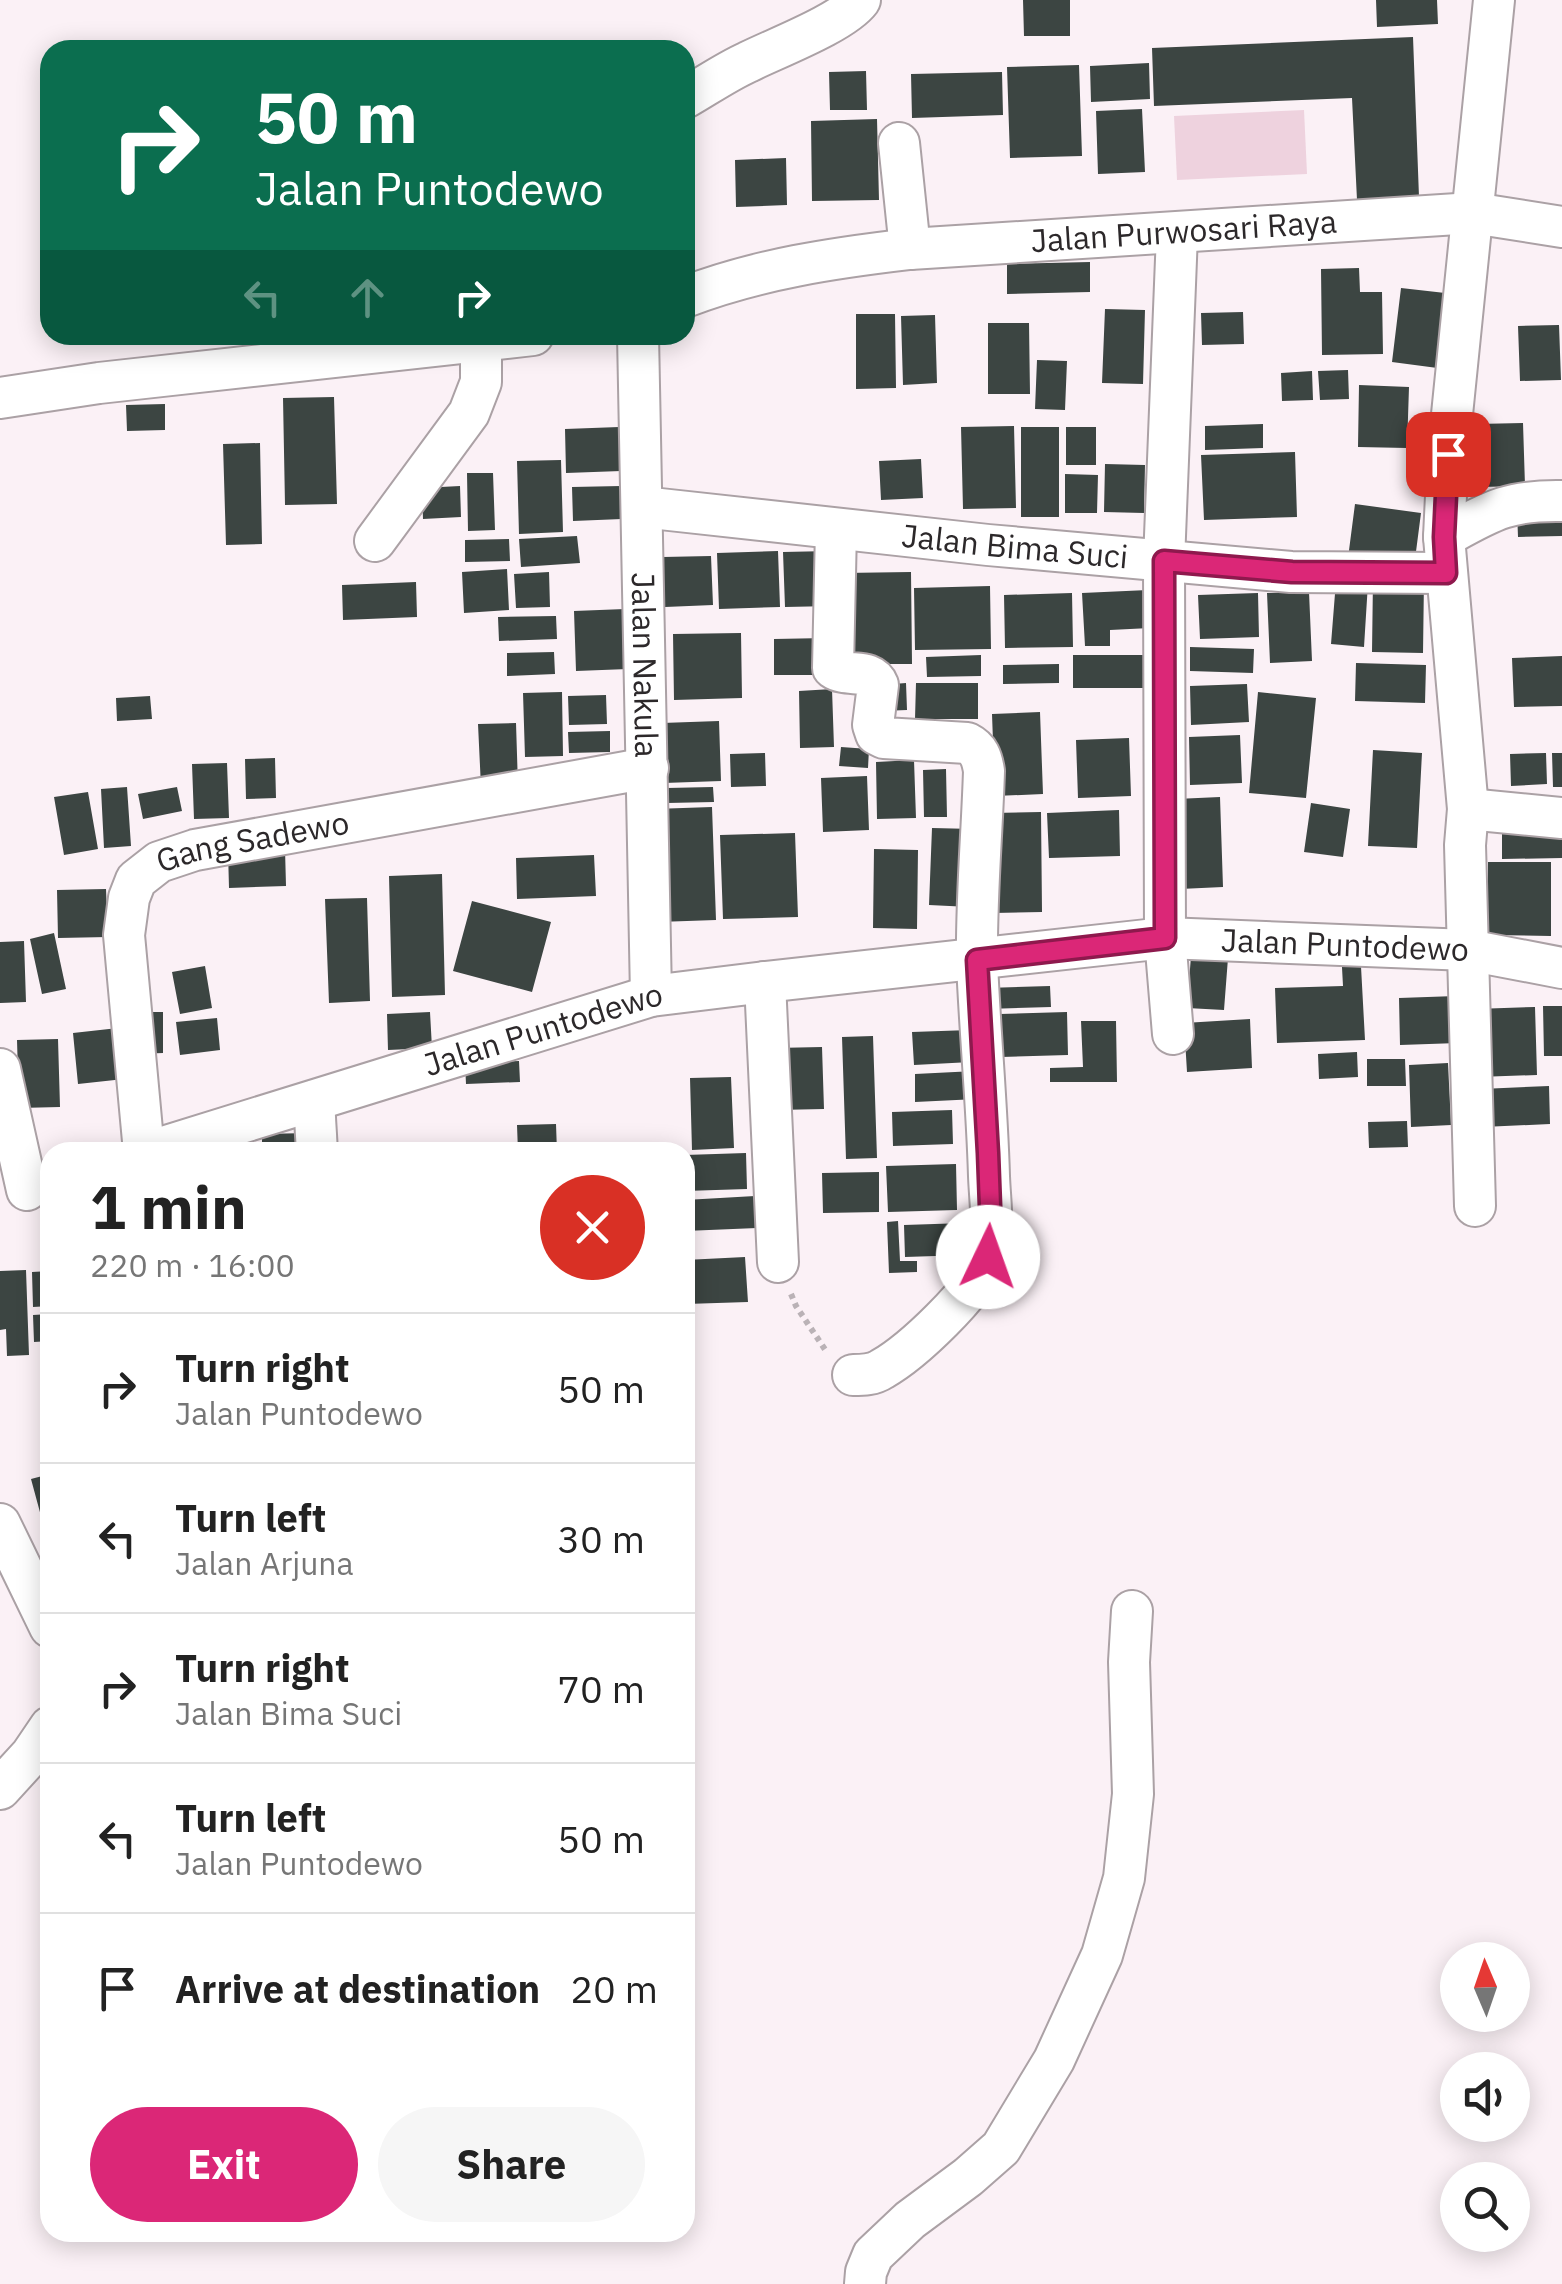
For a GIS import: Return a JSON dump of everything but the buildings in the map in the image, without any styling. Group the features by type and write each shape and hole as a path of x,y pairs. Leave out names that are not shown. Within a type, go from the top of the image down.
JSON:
{"street":[{"path":"695,92 830,22 860,0"},
{"path":"1473,213 1494,0"},
{"path":"899,144 910,249"},
{"name":"Jalan Purwosari Raya","path":"695,293 764,272 910,249 1473,213 1562,227"},
{"name":"Jalan Puntodewo","path":"178,1142 652,996 1165,938 1468,950 1464,845 1468,809 1445,555 1448,454 1473,213"},
{"path":"1174,1034 1165,938 1164,561 1177,234"},
{"path":"0,398 100,383 453,345"},
{"path":"375,541 469,413 481,382 481,345"},
{"name":"Jalan Nakula","path":"638,345 652,996"},
{"path":"1445,555 1504,506 1562,501"},
{"name":"Jalan Bima Suci","path":"642,507 1292,572 1445,555"},
{"path":"836,529 833,668 840,673 876,678 873,725 880,736 967,743 974,746 982,759 984,771 977,960 989,1173 988,1257 970,1290 920,1340 881,1370 852,1376"},
{"name":"Gang Sadewo","path":"144,1142 124,935 129,898 136,880 159,862 195,850 648,768"},
{"path":"1468,809 1562,818"},
{"path":"1475,1206 1468,950 1562,968"},
{"path":"764,982 778,1262"},
{"path":"0,1069 26,1190"},
{"path":"314,1101 316,1142"},
{"path":"0,1524 40,1606"},
{"path":"865,2284 873,2255 910,2220 1001,2148 1054,2060 1102,1955 1124,1878 1132,1794 1132,1611"},
{"path":"0,1789 40,1741"}],"path":[{"path":"778,1262 796,1306 832,1358 852,1376"}],"shaded area":[{"path":"1304,110 1307,174 1177,180 1174,116"}],"route":[{"path":"988,1257 991,1233 987,1113 977,960 1165,938 1164,561 1292,572 1446,573 1448,454"}]}
